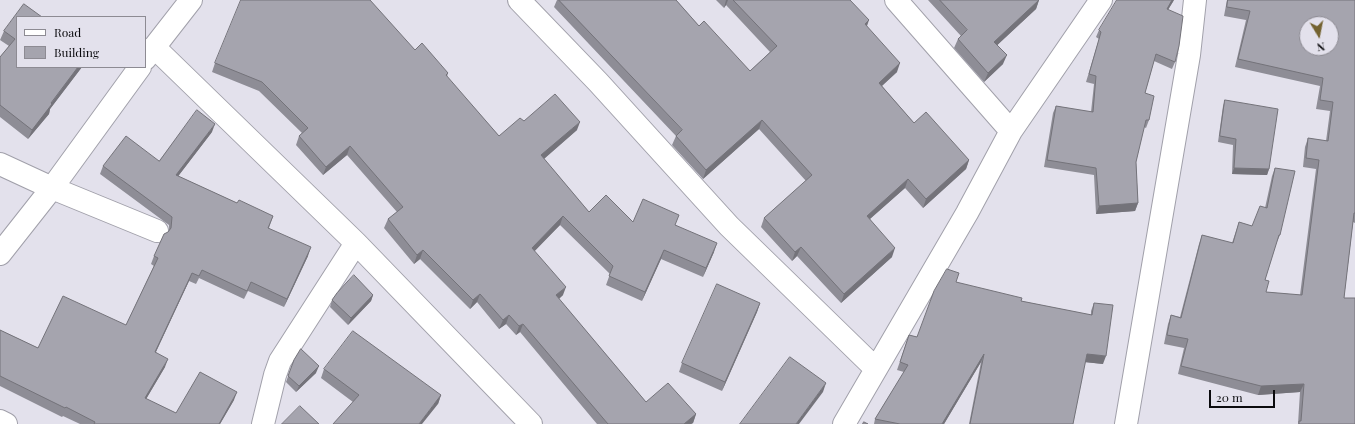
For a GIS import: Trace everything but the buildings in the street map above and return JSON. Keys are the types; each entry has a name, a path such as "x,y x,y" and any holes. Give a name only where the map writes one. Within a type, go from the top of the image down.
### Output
{"street":[{"path":"191,0 149,54 356,243 531,424"},
{"path":"520,0 598,82 729,226 876,369"},
{"path":"896,0 1011,131"},
{"path":"844,424 967,213 1011,131 1101,0"},
{"path":"1126,424 1189,55 1196,0"},
{"path":"0,254 52,188 139,68"},
{"path":"0,164 52,188 157,231"},
{"path":"263,424 280,361 356,243"},
{"path":"0,421 6,424"}]}
